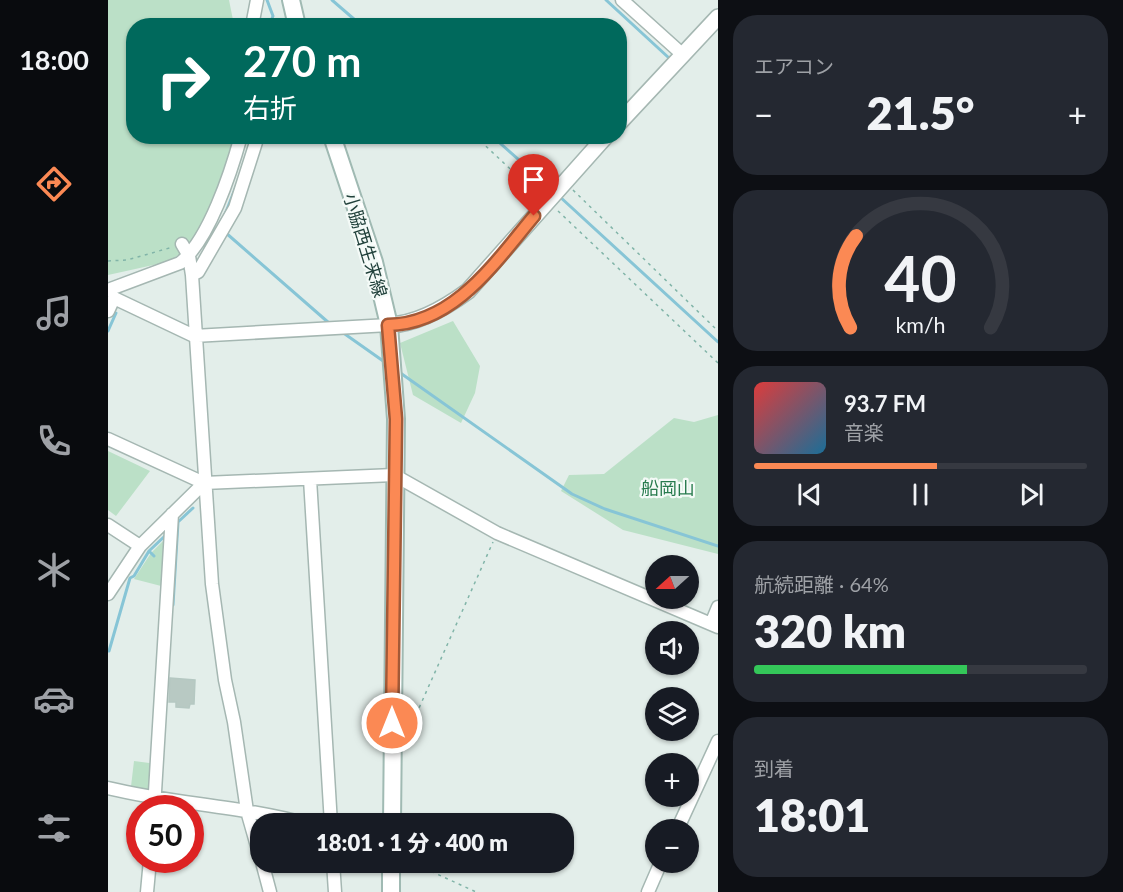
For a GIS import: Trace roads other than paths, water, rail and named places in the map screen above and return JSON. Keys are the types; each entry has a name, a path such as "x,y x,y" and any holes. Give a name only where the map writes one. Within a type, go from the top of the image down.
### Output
{"main road":[{"path":"291,0 295,18"},
{"name":"小脇西生来線","path":"335,144 374,262 388,325 396,419 392,813"},
{"path":"391,873 391,892"}],"street":[{"path":"253,18 256,0"},
{"path":"622,0 682,54"},
{"path":"627,114 718,17"},
{"path":"112,288 159,272 189,256 219,202 239,144"},
{"path":"192,275 198,272 235,208 255,144"},
{"path":"112,288 194,336 403,324 446,308 468,291 544,199 599,144"},
{"path":"182,244 189,256 192,275 204,483 222,659 250,822"},
{"path":"108,310 112,288"},
{"path":"108,439 204,483 394,475 497,533 715,626 718,607"},
{"path":"310,479 330,813"},
{"path":"108,594 140,546 204,483"},
{"path":"155,795 172,514"},
{"path":"108,525 140,546"},
{"path":"682,819 718,741"},
{"path":"108,788 128,795"},
{"path":"204,808 256,813"},
{"path":"147,892 149,873"},
{"path":"264,873 270,892"},
{"path":"334,873 335,892"},
{"path":"648,892 657,873"}],"waterway":[{"path":"267,0 272,18"},
{"path":"332,0 353,18"},
{"path":"606,0 626,18"},
{"path":"627,19 669,58"},
{"path":"501,144 552,189"},
{"path":"224,217 237,184"},
{"path":"559,196 718,342"},
{"path":"226,233 329,323"},
{"path":"108,331 116,313"},
{"path":"342,332 386,363"},
{"path":"399,372 572,494 605,509 718,546"},
{"path":"173,605 178,522 193,508"},
{"path":"109,651 130,578 134,576 149,551 167,534"},
{"path":"149,551 154,556"}],"park label":[{"name":"船岡山","path":"668,488"}]}
